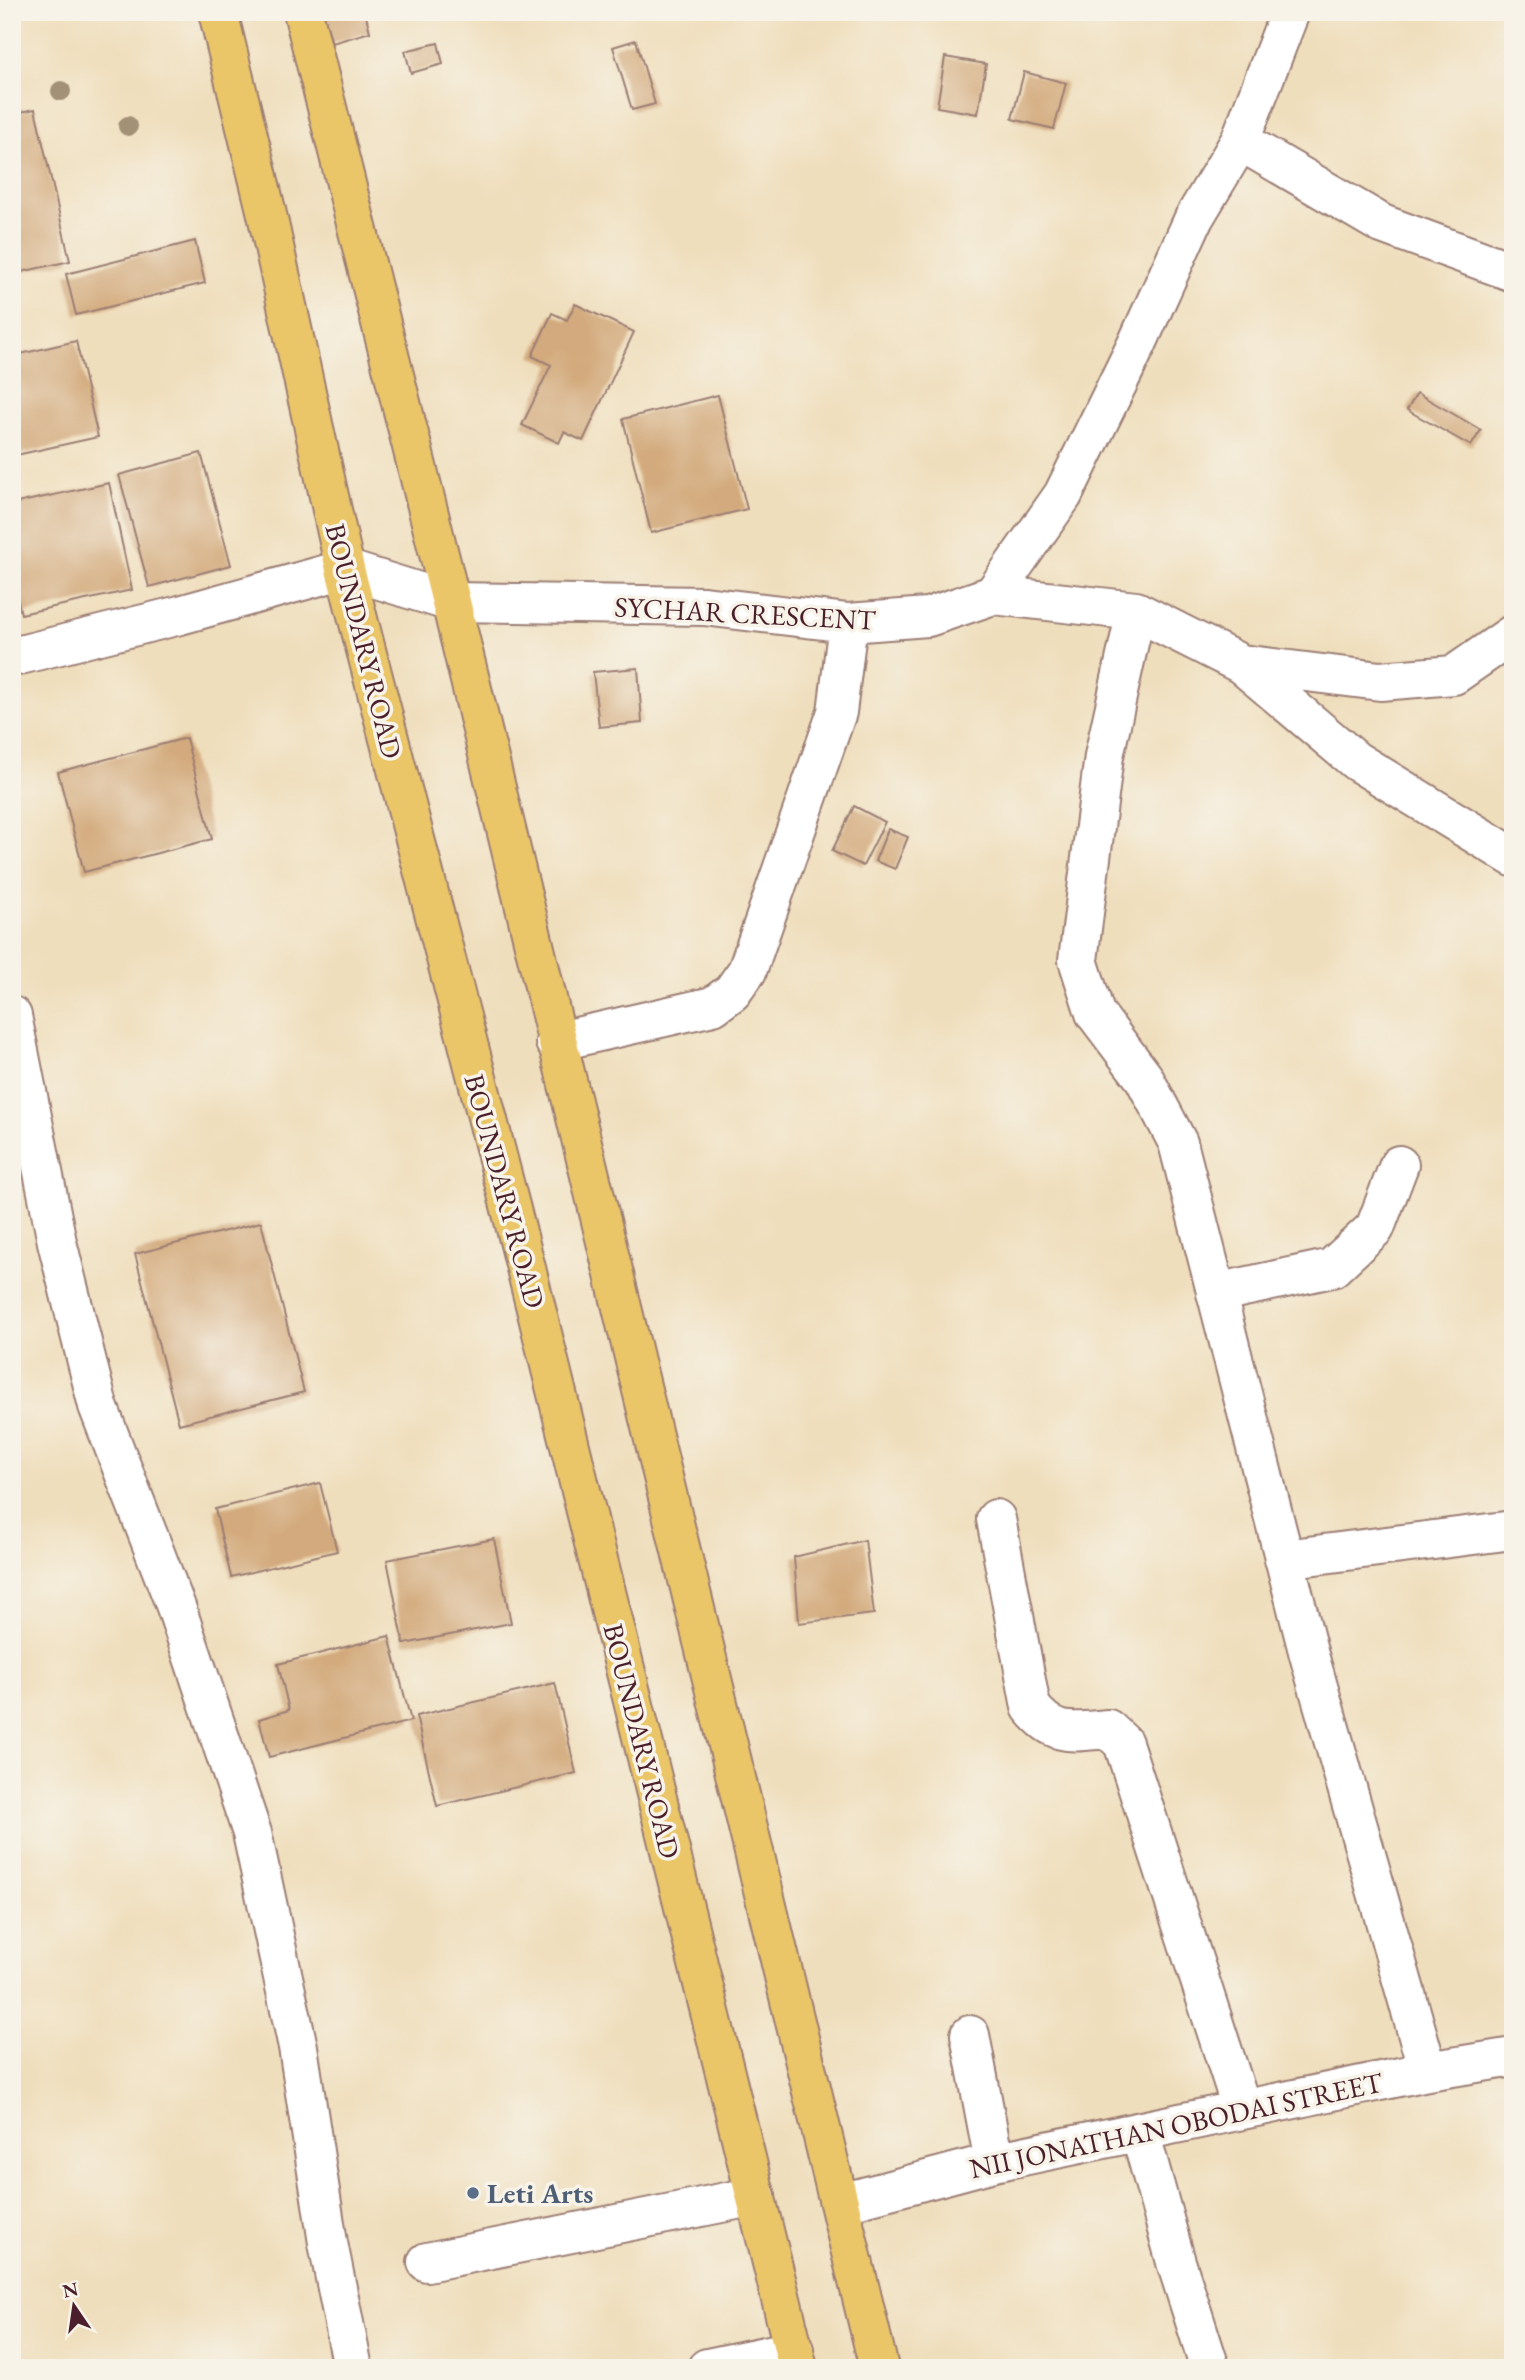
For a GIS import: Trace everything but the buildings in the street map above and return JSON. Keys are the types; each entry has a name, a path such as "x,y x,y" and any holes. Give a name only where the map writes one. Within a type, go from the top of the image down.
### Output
{"main road":[{"name":"BOUNDARY ROAD","path":"218,12 266,211 345,569 520,1244 796,2359"},
{"path":"303,12 451,602 555,1042 841,2203 879,2368"}],"street":[{"path":"1290,12 1240,141 1194,218 1132,355 1063,495 993,595 1136,611 1241,664 1356,761 1513,856"},
{"path":"1240,141 1382,224 1513,272"},
{"name":"SYCHAR CRESCENT","path":"345,569 451,602 704,606 848,623 928,617 993,595"},
{"path":"12,657 345,569"},
{"path":"1136,611 1104,756 1078,960 1095,1013 1144,1078 1178,1143 1284,1559 1428,2071"},
{"path":"555,1042 713,1006 732,992 747,971 837,712 848,623"},
{"path":"1241,664 1380,681 1454,675 1513,634"},
{"path":"12,1016 23,1123 57,1242 98,1406 176,1607 252,1833 298,2047 328,2243 353,2368"},
{"path":"1216,1293 1332,1268 1375,1228 1399,1165"},
{"path":"996,1519 1031,1707 1052,1729 1070,1732 1108,1729 1123,1743 1242,2110"},
{"path":"1284,1559 1513,1530"},
{"path":"970,2035 995,2162"},
{"name":"NII JONATHAN OBODAI STREET","path":"841,2203 995,2162 1428,2071 1513,2057"},
{"path":"1140,2132 1176,2262 1210,2368"},
{"path":"427,2262 756,2196"},
{"path":"707,2368 796,2359"}],"place":[{"name":"Leti Arts","path":"473,2193"}]}
